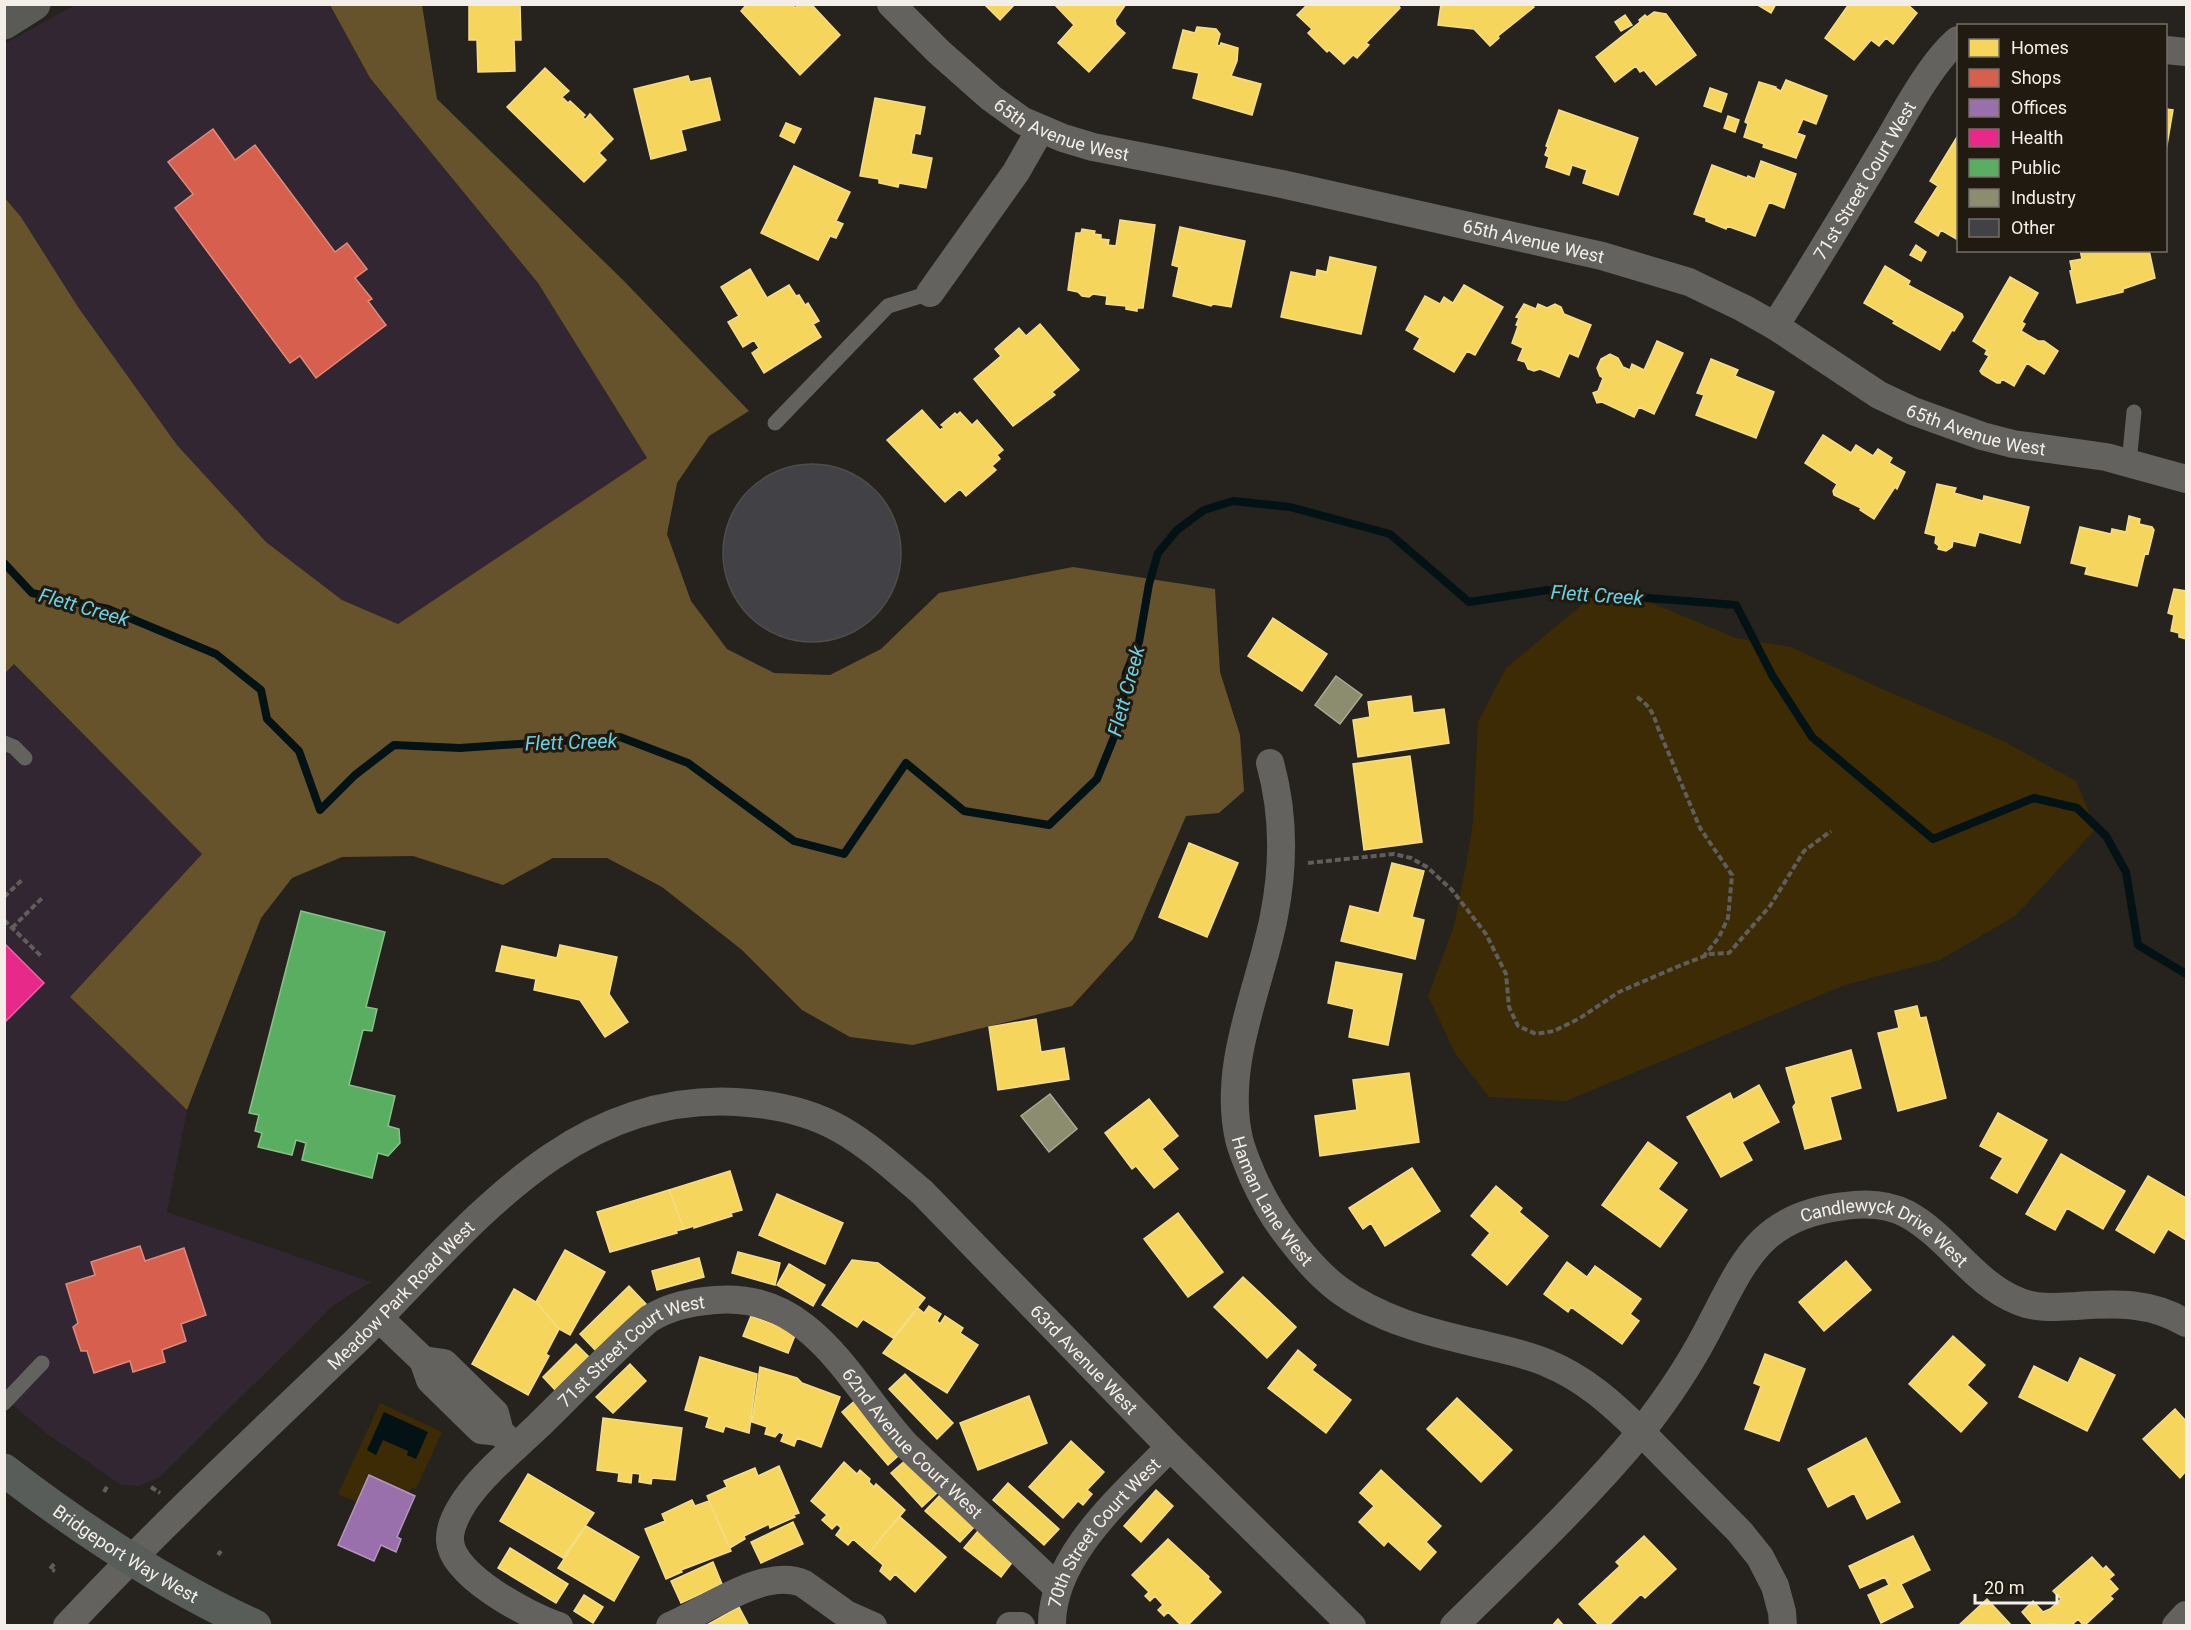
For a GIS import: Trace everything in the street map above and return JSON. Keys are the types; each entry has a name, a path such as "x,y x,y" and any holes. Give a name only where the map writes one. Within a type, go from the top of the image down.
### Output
{"main road":[{"name":"Bridgeport Way West","path":"4,1470 45,1501 179,1588 255,1626"}],"street":[{"path":"4,23 34,4"},
{"name":"65th Avenue West","path":"891,4 974,84 1009,112 1040,130 1093,147 1282,184 1602,256 1689,282 1775,326 1879,395 1913,411 1982,436 2013,444 2106,457 2187,479"},
{"name":"71st Street Court West","path":"1775,326 1918,92 1944,54 1957,42"},
{"path":"2167,50 2187,52"},
{"path":"930,293 1017,172 1040,130"},
{"name":"Haman Lane West","path":"1270,763 1278,789 1281,818 1280,866 1274,915 1241,1050 1235,1109 1244,1156 1271,1213 1318,1272 1357,1302 1404,1324 1428,1332 1546,1362 1568,1373 1603,1396 1641,1432"},
{"name":"Meadow Park Road West","path":"68,1626 131,1558 379,1318 461,1235 513,1186 549,1157 601,1128 659,1109 710,1101 757,1104 803,1113"},
{"name":"63rd Avenue West","path":"803,1113 840,1129 880,1156 922,1192 1170,1447 1352,1626"},
{"name":"Candlewyck Drive West","path":"1454,1626 1581,1499 1641,1432 1686,1370 1733,1280 1756,1246 1783,1223 1815,1210 1871,1204 1905,1214 1930,1230 1995,1288 2025,1303 2046,1307 2138,1304 2159,1310 2187,1323"},
{"name":"71st Street Court West","path":"559,1626 515,1605 481,1583 460,1563 451,1547 451,1529 467,1498 508,1440 656,1315 673,1307 721,1299 766,1305"},
{"name":"62nd Avenue Court West","path":"766,1305 794,1320 827,1345 887,1425 1057,1587"},
{"path":"379,1318 423,1360 430,1380 481,1430 508,1440"},
{"path":"1641,1432 1740,1532 1760,1557 1775,1586 1783,1626"},
{"name":"70th Street Court West","path":"1052,1626 1057,1587 1067,1567 1088,1536 1170,1447"},
{"path":"672,1625 746,1588 782,1579 804,1584 846,1614 873,1626"},
{"path":"2176,1626 2187,1615"},
{"path":"1010,1626 1021,1626"}],"lane":[{"path":"774,423 888,306 930,293"},
{"path":"2130,463 2134,412"},
{"path":"4,743 14,747 25,758"},
{"path":"4,1403 42,1363"}],"path":[{"path":"1637,697 1649,705 1700,828 1732,875 1728,918 1719,937 1702,957"},
{"path":"1280,866 1394,854 1411,858 1427,867 1452,890 1486,934 1506,974 1509,1007 1518,1026 1536,1034 1554,1031 1580,1018 1619,992 1702,957 1729,953 1770,906 1804,851 1831,831"},
{"path":"4,897 23,879"},
{"path":"12,928 42,898"},
{"path":"4,920 41,957"},
{"path":"104,1492 108,1485"},
{"path":"54,1564 50,1569 55,1572"}],"shaded area":[{"path":"75,5 330,5 370,78 538,283 647,458 398,624 342,600 266,542 177,445 78,307 21,217 5,198 4,44"},
{"path":"330,5 422,5 437,99 624,281 749,411 709,436 677,483 667,534 691,601 727,649 774,673 830,675 881,649 939,593 1073,567 1215,589 1220,672 1240,735 1244,791 1219,813 1186,816 1133,939 1072,1006 913,1045 850,1037 802,1010 742,950 662,887 607,858 553,858 503,885 413,856 342,857 292,878 261,918 187,1110 70,997 202,854 14,664 5,673 5,198 21,217 78,307 177,445 266,542 342,600 398,624 647,458 538,283 370,78"},
{"path":"1596,593 1654,604 1736,638 1791,647 2003,741 2076,781 2096,829 2015,916 1940,960 1845,985 1566,1101 1489,1097 1455,1053 1428,996 1454,926 1466,865 1473,822 1478,722 1506,668"},
{"path":"14,664 202,854 70,997 187,1110 167,1212 371,1282 332,1306 160,1477 139,1486 121,1485 49,1435 5,1399 4,673"},
{"path":"380,1403 442,1432 416,1489 412,1487 409,1493 370,1475 357,1502 338,1494"},
{"path":"384,1412 428,1432 416,1459 407,1455 408,1451 383,1440 376,1455 367,1450"}],"building: Homes":[{"path":"469,4 520,4 521,40 514,40 515,71 478,72 477,40 469,40"},
{"path":"747,4 792,4 795,8 799,4 811,4 840,35 800,75 741,11"},
{"path":"984,4 1015,4 1000,20"},
{"path":"1054,4 1126,4 1115,20 1116,25 1125,33 1089,72 1058,43 1074,25"},
{"path":"1308,4 1397,4 1400,8 1366,43 1369,45 1357,58 1353,55 1344,64 1329,50 1327,52 1308,33 1312,29 1297,15"},
{"path":"1441,4 1532,4 1534,7 1498,36 1499,38 1490,46 1474,29 1438,25"},
{"path":"1756,4 1776,4 1771,13"},
{"path":"1849,4 1907,4 1917,13 1893,44 1886,38 1879,46 1871,40 1854,60 1825,38"},
{"path":"1654,12 1666,14 1696,55 1656,85 1644,70 1640,72 1636,66 1615,82 1596,57 1640,22 1639,20 1645,15 1647,17"},
{"path":"1625,15 1632,25 1621,31 1615,22"},
{"path":"1197,27 1216,29 1220,34 1217,45 1220,46 1221,43 1238,48 1237,61 1231,76 1261,84 1252,115 1193,98 1199,73 1173,68 1183,30 1195,33"},
{"path":"545,68 569,91 562,97 585,115 583,117 585,120 590,114 613,139 599,153 606,160 584,182 507,107"},
{"path":"688,76 690,82 710,78 720,120 681,130 686,150 651,159 634,89"},
{"path":"1786,80 1827,96 1816,124 1803,119 1797,133 1805,136 1796,158 1763,147 1764,144 1744,137 1748,124 1745,122 1759,82 1776,87 1781,91"},
{"path":"1710,88 1727,94 1721,112 1704,106"},
{"path":"875,98 925,107 920,134 915,133 911,154 932,158 926,188 899,183 898,187 879,183 879,179 860,176"},
{"path":"2167,109 2173,110 2167,145"},
{"path":"1559,110 1638,138 1618,195 1583,183 1587,170 1572,165 1569,175 1546,167 1549,157 1545,155 1548,147 1546,146"},
{"path":"1728,116 1739,120 1735,132 1724,128"},
{"path":"786,123 801,129 794,143 780,136"},
{"path":"1957,137 1957,239 1941,230 1938,236 1915,222 1938,186 1930,181"},
{"path":"1761,161 1796,174 1784,208 1769,202 1755,236 1727,226 1726,229 1694,214 1712,165 1755,179"},
{"path":"794,166 850,192 836,221 843,224 836,238 830,236 818,260 761,233"},
{"path":"1120,220 1155,225 1143,308 1137,308 1137,311 1126,309 1126,306 1106,304 1107,296 1093,294 1089,297 1082,296 1078,292 1068,290 1076,233 1081,233 1082,229 1095,231 1094,234 1101,235 1101,239 1109,240 1108,245 1116,246"},
{"path":"1180,227 1245,241 1231,307 1213,304 1211,306 1173,296 1179,267 1172,265"},
{"path":"1916,245 1926,252 1921,261 1910,255"},
{"path":"2080,252 2149,252 2155,278 2123,289 2123,292 2077,303 2070,261 2082,259"},
{"path":"1330,257 1376,267 1361,334 1281,317 1291,272 1316,277 1317,270 1327,272"},
{"path":"1885,266 1910,281 1908,285 1962,314 1963,317 1940,350 1864,303"},
{"path":"750,269 767,298 789,285 805,305 808,303 819,321 813,324 821,337 764,373 752,353 759,348 754,340 743,347 728,322 739,316 721,287"},
{"path":"2010,277 2038,293 2022,322 2025,324 2021,331 2038,341 2044,341 2058,351 2044,374 2027,363 2014,386 2002,379 2000,383 1997,383 1982,374 1980,371 1989,356 1985,354 1987,350 1973,341"},
{"path":"1464,285 1503,307 1475,355 1467,351 1454,372 1414,349 1420,338 1406,330 1425,296 1440,304 1444,297 1453,303"},
{"path":"1524,304 1536,309 1538,304 1547,308 1555,304 1561,307 1564,314 1591,325 1578,357 1569,353 1559,377 1540,369 1534,371 1528,369 1525,362 1518,360 1523,348 1512,343 1518,326 1516,325 1519,318 1516,317"},
{"path":"1040,324 1079,370 1052,392 1055,395 1013,426 974,379 1001,356 995,349 1019,328 1026,336"},
{"path":"1657,341 1683,353 1654,414 1639,407 1634,417 1602,402 1597,403 1593,393 1598,391 1603,378 1597,368 1601,359 1610,354 1618,358 1623,367 1630,370 1632,364 1644,370"},
{"path":"1711,359 1738,370 1735,376 1774,392 1756,438 1696,415 1704,395 1697,393"},
{"path":"922,410 940,430 944,427 941,425 955,413 957,415 960,412 972,425 977,420 1003,450 997,455 1000,459 992,466 996,470 966,496 960,489 945,502 887,440"},
{"path":"1823,435 1851,453 1856,445 1873,456 1878,449 1892,458 1889,463 1905,472 1897,489 1895,487 1874,519 1860,510 1861,508 1834,495 1833,491 1837,484 1805,463"},
{"path":"1937,484 1956,488 1954,493 1983,501 1984,496 2029,507 2020,543 1979,532 1975,546 1953,541 1952,547 1946,551 1938,549 1939,546 1935,543 1936,536 1925,533"},
{"path":"2129,516 2140,519 2139,524 2152,527 2154,530 2148,554 2145,553 2137,586 2085,574 2087,567 2071,563 2080,527 2111,534 2112,529 2126,532"},
{"path":"2174,589 2186,591 2186,639 2179,637 2179,633 2171,631 2174,615 2168,613"},
{"path":"1273,618 1327,654 1302,691 1248,656"},
{"path":"1411,696 1413,713 1444,709 1449,743 1358,757 1353,720 1370,717 1368,702"},
{"path":"1410,756 1422,842 1364,850 1353,764"},
{"path":"1189,843 1238,863 1207,937 1159,917"},
{"path":"1392,863 1424,871 1412,917 1424,920 1415,959 1341,941 1350,906 1379,913"},
{"path":"560,945 617,957 609,994 628,1022 605,1037 580,1000 534,990 536,979 496,971 502,946 557,958"},
{"path":"1336,962 1402,974 1388,1045 1349,1037 1354,1009 1328,1003"},
{"path":"1917,1006 1920,1018 1926,1017 1946,1098 1898,1111 1878,1033 1899,1028 1895,1011"},
{"path":"1036,1019 1041,1052 1064,1048 1069,1079 998,1090 989,1027"},
{"path":"1851,1050 1861,1088 1830,1097 1841,1139 1805,1149 1793,1107 1796,1103 1786,1068"},
{"path":"1409,1073 1419,1142 1320,1156 1315,1116 1357,1110 1353,1080"},
{"path":"1759,1085 1779,1122 1742,1142 1752,1160 1721,1177 1687,1117 1730,1093 1733,1100"},
{"path":"1149,1099 1178,1136 1162,1149 1178,1169 1154,1188 1136,1166 1132,1169 1105,1133"},
{"path":"1998,1113 2047,1140 2017,1193 1991,1178 2003,1158 1980,1146"},
{"path":"1648,1142 1677,1163 1658,1189 1687,1210 1660,1247 1602,1205"},
{"path":"2061,1154 2125,1191 2103,1229 2067,1208 2055,1230 2026,1214"},
{"path":"1412,1168 1440,1211 1385,1246 1371,1223 1363,1229 1349,1208"},
{"path":"730,1171 742,1210 731,1213 732,1216 684,1229 669,1190"},
{"path":"2148,1176 2186,1198 2186,1240 2168,1229 2154,1253 2116,1230"},
{"path":"1496,1186 1522,1208 1519,1212 1548,1236 1507,1285 1472,1255 1490,1233 1471,1216"},
{"path":"669,1190 684,1229 610,1252 597,1212"},
{"path":"777,1194 843,1223 825,1264 759,1235"},
{"path":"1178,1213 1223,1272 1188,1297 1144,1239"},
{"path":"565,1250 605,1272 570,1335 559,1329 536,1302"},
{"path":"738,1252 780,1263 775,1285 732,1273"},
{"path":"699,1258 704,1277 657,1290 652,1271"},
{"path":"852,1260 878,1263 925,1298 893,1338 863,1319 857,1327 822,1305"},
{"path":"1846,1261 1871,1290 1824,1331 1799,1302"},
{"path":"1567,1262 1587,1277 1595,1266 1641,1299 1630,1314 1639,1321 1622,1344 1571,1307 1568,1312 1544,1294"},
{"path":"789,1264 825,1285 813,1306 777,1285"},
{"path":"1243,1277 1296,1327 1267,1358 1214,1307"},
{"path":"629,1286 646,1304 597,1352 580,1334"},
{"path":"514,1289 536,1302 559,1329 546,1354 549,1356 528,1395 472,1364"},
{"path":"929,1306 941,1314 937,1321 940,1324 945,1316 963,1328 960,1333 978,1345 947,1393 883,1353 918,1308 924,1313"},
{"path":"751,1316 796,1333 788,1353 743,1336"},
{"path":"1953,1336 1985,1365 1967,1385 1987,1403 1961,1432 1909,1384"},
{"path":"576,1344 591,1359 557,1392 543,1377"},
{"path":"1298,1350 1316,1365 1312,1370 1351,1400 1326,1433 1268,1388"},
{"path":"1765,1354 1805,1369 1779,1441 1745,1429 1761,1386 1754,1383"},
{"path":"700,1357 757,1374 749,1433 725,1426 723,1432 706,1427 709,1417 685,1410"},
{"path":"2080,1358 2115,1375 2087,1431 2019,1397 2034,1366 2068,1383"},
{"path":"630,1364 646,1381 613,1413 596,1397"},
{"path":"760,1367 797,1378 802,1383 840,1397 821,1447 797,1438 794,1446 781,1441 784,1434 779,1432 775,1437 765,1434 767,1427 752,1422"},
{"path":"905,1374 953,1423 937,1439 889,1389"},
{"path":"1029,1396 1047,1443 978,1470 960,1423"},
{"path":"859,1397 905,1450 888,1465 842,1412"},
{"path":"1457,1398 1512,1450 1481,1482 1427,1429"},
{"path":"2175,1409 2186,1421 2186,1471 2180,1478 2143,1439"},
{"path":"603,1418 682,1428 675,1480 652,1478 651,1484 639,1482 640,1474 632,1473 631,1483 618,1481 619,1473 597,1470"},
{"path":"1866,1438 1900,1502 1867,1519 1854,1493 1828,1507 1808,1469"},
{"path":"1071,1441 1104,1472 1087,1490 1092,1494 1083,1505 1078,1501 1063,1518 1029,1487"},
{"path":"908,1458 939,1491 922,1507 891,1473"},
{"path":"844,1462 857,1474 860,1470 870,1479 869,1482 874,1487 876,1484 905,1510 869,1553 853,1539 848,1545 836,1535 841,1528 837,1524 832,1529 822,1520 827,1515 811,1501"},
{"path":"779,1466 799,1513 770,1528 769,1524 744,1536 745,1539 730,1548 707,1496 727,1487 724,1481 755,1468 758,1476"},
{"path":"1381,1470 1441,1526 1426,1542 1436,1552 1420,1570 1388,1541 1384,1546 1359,1522 1374,1506 1360,1493"},
{"path":"528,1474 594,1513 563,1558 500,1521"},
{"path":"1008,1483 1059,1529 1044,1545 993,1500"},
{"path":"1156,1490 1173,1506 1141,1542 1124,1526"},
{"path":"941,1494 976,1525 960,1542 925,1511"},
{"path":"692,1500 695,1506 709,1501 731,1551 681,1570 682,1572 666,1579 645,1529 665,1521 662,1514"},
{"path":"899,1516 946,1557 915,1592 895,1574 890,1580 880,1571 883,1565 869,1553"},
{"path":"793,1522 803,1544 761,1563 751,1542"},
{"path":"586,1526 639,1557 614,1601 558,1568"},
{"path":"978,1531 1014,1560 1001,1577 964,1548"},
{"path":"1644,1536 1676,1569 1645,1598 1641,1594 1608,1626 1600,1626 1579,1604 1620,1566 1616,1562"},
{"path":"1913,1536 1930,1570 1901,1584 1913,1607 1881,1623 1868,1595 1889,1585 1885,1577 1860,1588 1849,1566"},
{"path":"1168,1539 1209,1577 1208,1579 1221,1592 1187,1626 1182,1626 1168,1612 1164,1616 1158,1610 1163,1605 1155,1596 1150,1601 1145,1596 1149,1592 1132,1575"},
{"path":"510,1548 568,1584 556,1603 498,1568"},
{"path":"2092,1557 2103,1569 2106,1566 2114,1575 2109,1579 2118,1589 2110,1596 2113,1599 2084,1626 2078,1619 2071,1626 2050,1624 2034,1626 2022,1612 2033,1601 2043,1612 2050,1609 2061,1599 2053,1591"},
{"path":"713,1562 722,1584 681,1603 671,1581"},
{"path":"584,1595 603,1607 593,1623 574,1611"},
{"path":"1987,1599 2012,1626 1958,1626"},
{"path":"739,1607 749,1626 705,1626"},
{"path":"1558,1619 1564,1626 1552,1626"}],"building: Shops":[{"path":"213,129 235,160 255,145 335,252 347,243 367,269 355,278 372,299 368,301 386,325 316,378 300,356 290,363 175,208 193,194 168,162"},
{"path":"140,1246 145,1261 184,1248 206,1315 181,1324 186,1341 162,1350 165,1362 133,1372 130,1361 94,1373 87,1351 81,1351 73,1327 78,1323 66,1284 95,1275 91,1262"}],"building: Offices":[{"path":"369,1475 415,1496 397,1537 401,1539 396,1552 381,1545 374,1561 338,1545"}],"building: Health":[{"path":"4,943 44,983 4,1023"}],"building: Public":[{"path":"301,911 385,932 366,1007 377,1009 372,1031 363,1030 349,1085 395,1096 388,1126 399,1129 400,1143 388,1156 378,1153 372,1178 302,1160 306,1143 296,1140 292,1155 258,1147 262,1133 255,1131 259,1115 249,1113"}],"building: Industry":[{"path":"1336,676 1362,695 1340,724 1315,705"},
{"path":"1050,1094 1077,1129 1049,1152 1021,1116"}],"building: Other":[{"path":"812,464 846,471 875,490 894,519 901,553 894,587 875,616 846,635 812,642 778,635 749,616 730,587 723,553 730,519 749,490 778,471"}],"waterway":[{"name":"Flett Creek","path":"4,563 32,593 108,609 216,654 261,690 267,719 299,751 320,810 355,775 394,745 460,748 620,737 688,763 794,841 844,854 906,763 964,811 1049,825 1097,779 1121,720 1126,673 1139,642 1149,584 1158,553 1177,530 1204,510 1233,501 1290,507 1390,534 1469,602 1548,590 1736,605 1772,675 1812,737 1933,839 2034,798 2077,808 2106,836 2126,872 2138,945 2186,974"}]}
